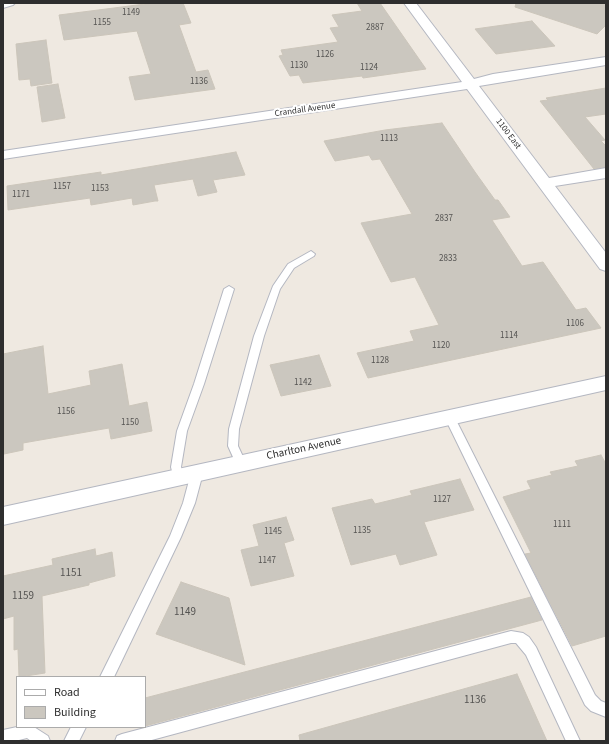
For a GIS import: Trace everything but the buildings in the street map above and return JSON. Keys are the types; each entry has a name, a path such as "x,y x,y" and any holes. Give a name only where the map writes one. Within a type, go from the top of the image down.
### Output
{"street":[{"path":"3,4 9,3"},
{"name":"1100 East","path":"410,3 606,265"},
{"name":"Crandall Avenue","path":"3,155 452,88 493,78 606,61"},
{"path":"545,183 606,173"},
{"name":"Charlton Avenue","path":"3,516 606,383"}],"lane":[{"path":"241,463 233,446 234,429 262,329 276,288 292,266 311,254"},
{"path":"178,477 176,467 182,431 200,384 229,289"},
{"path":"450,418 590,700 596,706 606,710"},
{"path":"107,676 175,537 189,503 198,473"},
{"path":"122,741 503,639 518,637 524,641 531,651 573,741"},
{"path":"71,741 78,728"},
{"path":"3,737 28,731 43,741"}]}
